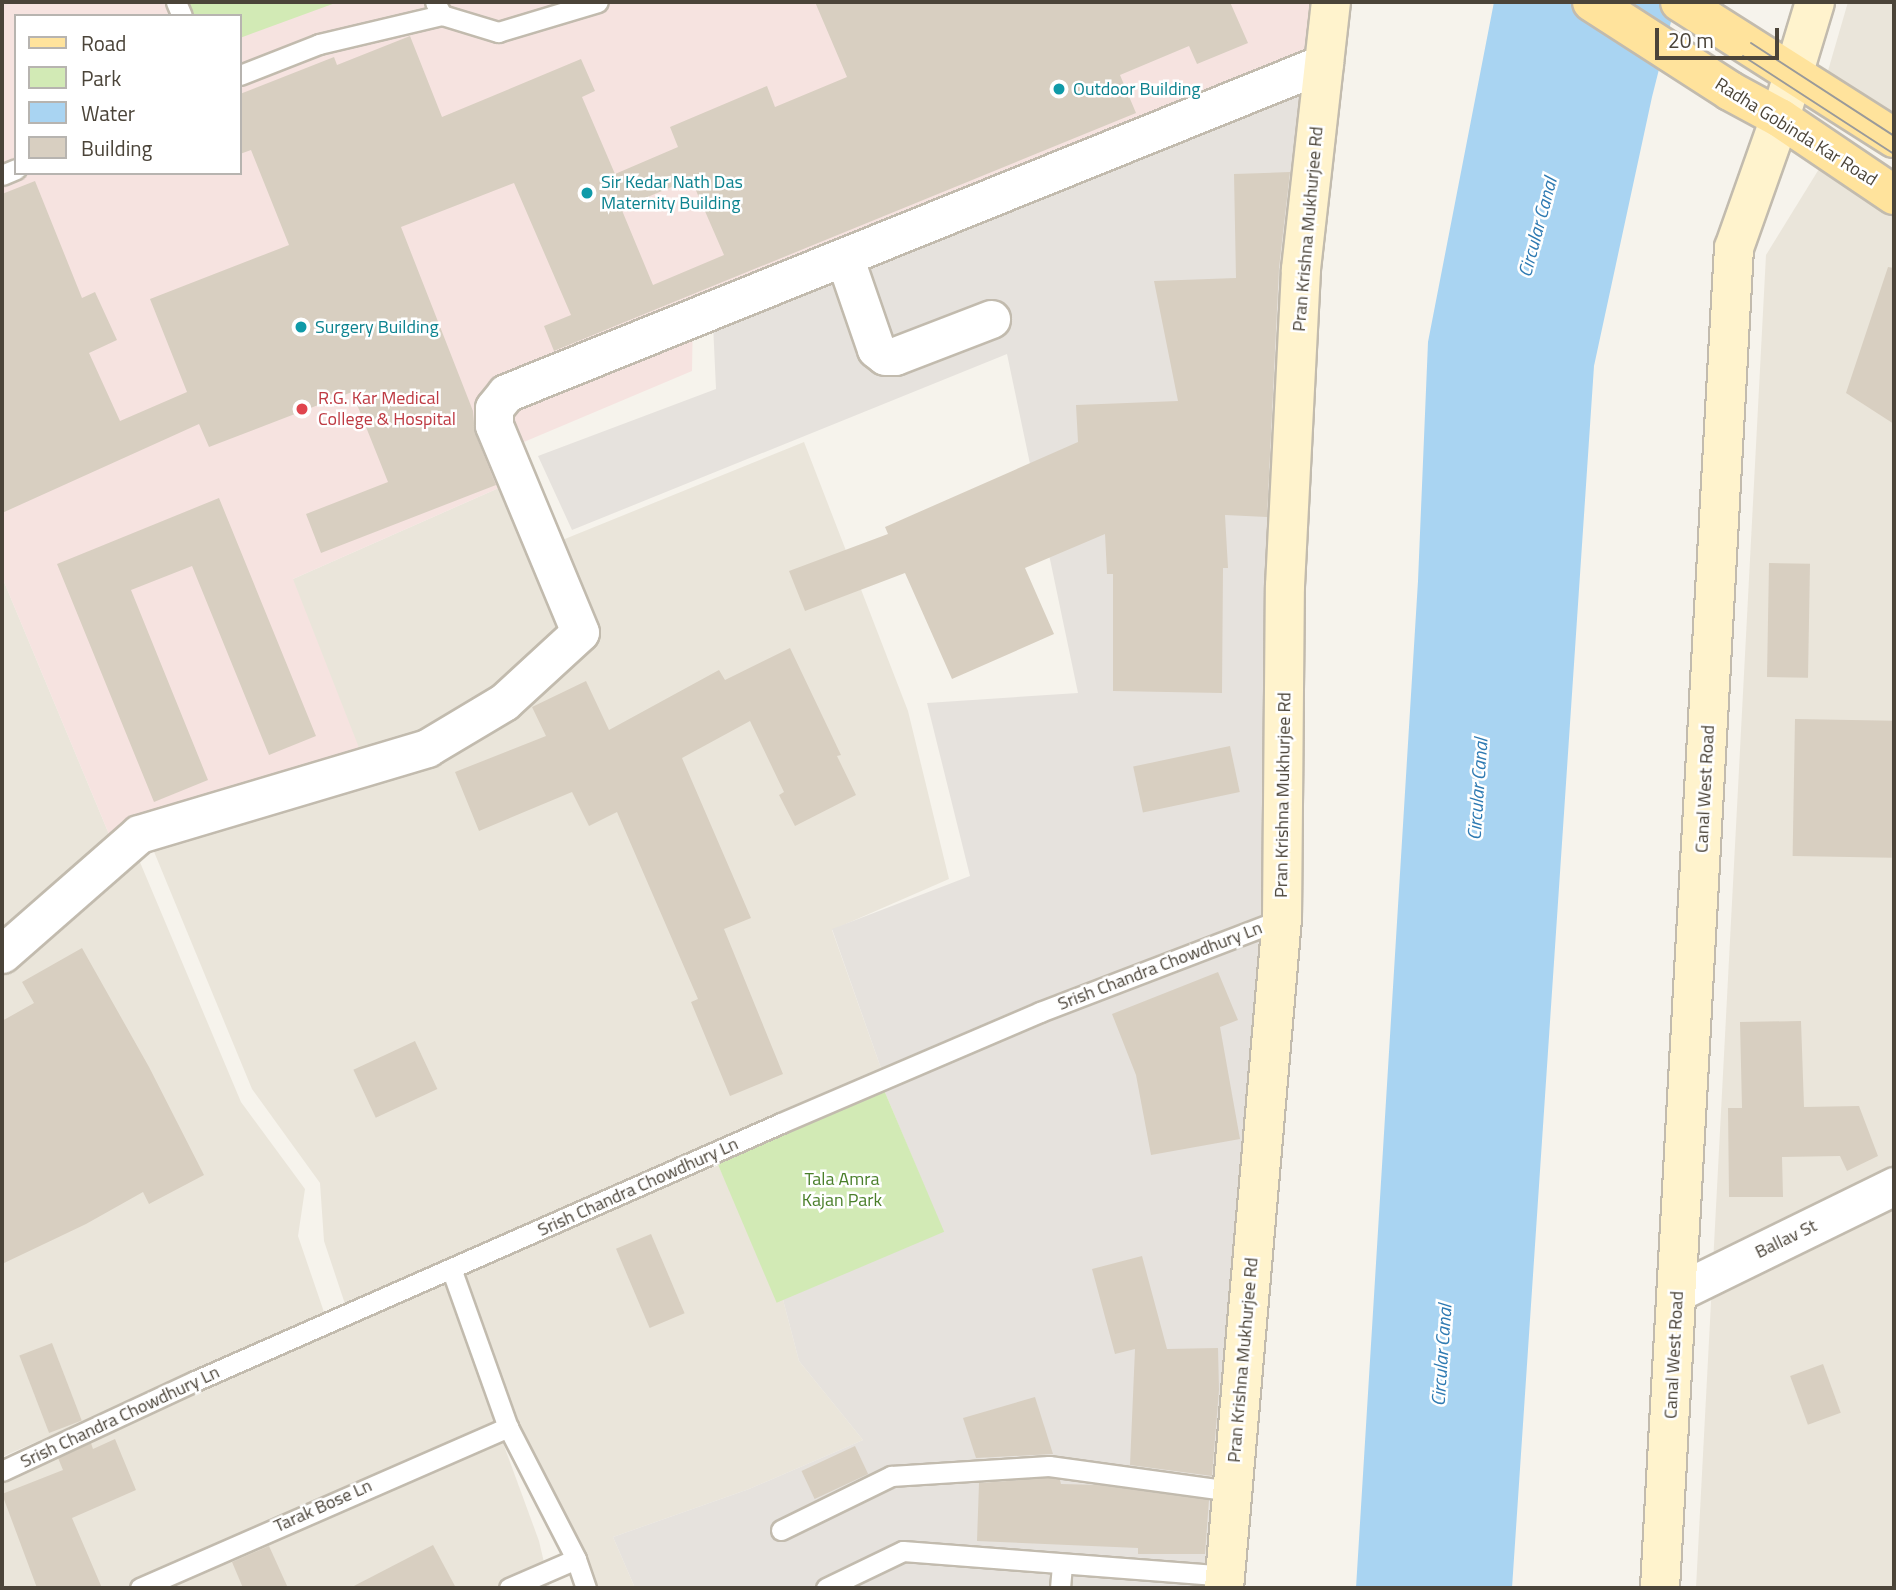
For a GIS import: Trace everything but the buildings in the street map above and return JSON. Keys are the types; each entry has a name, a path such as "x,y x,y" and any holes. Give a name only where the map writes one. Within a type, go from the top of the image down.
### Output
{"main road":[{"name":"Pran Krishna Mukhurjee Rd","path":"1224,1582 1282,919 1285,586 1301,269 1331,2"},
{"name":"Radha Gobinda Kar Road","path":"1592,2 1730,91 1780,118 1894,195"},
{"path":"1680,2 1894,138"},
{"name":"Canal West Road","path":"1660,1588 1734,248 1780,118 1815,2"}],"street":[{"path":"2,954 139,834 427,748 504,702 580,632 494,425 495,408 506,393 1324,63"},
{"path":"845,258 876,348 885,356 895,356 991,319"},
{"name":"Ballav St","path":"1678,1292 1894,1185"}],"lane":[{"path":"242,74 319,44 438,8 498,32 598,2"},
{"name":"Srish Chandra Chowdhury Ln","path":"2,1471 195,1381 452,1271 781,1123 1027,1018 1282,919"},
{"path":"452,1271 508,1427 576,1559 586,1588"},
{"name":"Tarak Bose Ln","path":"140,1588 508,1427"},
{"path":"781,1530 891,1476 1049,1466 1232,1490"},
{"path":"826,1588 902,1551 1224,1582"},
{"path":"509,1588 576,1559"},
{"path":"1060,1588 1062,1565"}],"shaded area":[{"name":"R.G. Kar Medical College & Hospital","path":"2,2 1315,2 1309,60 693,314 692,371 512,447 519,479 293,579 363,758 111,839 2,577"},
{"path":"1848,2 1894,2 1894,131 1823,88"},
{"path":"1316,74 1265,919 882,1071 832,929 970,876 927,703 1078,693 1007,354 572,530 538,456 716,389 713,324"},
{"path":"1827,156 1894,198 1894,1588 1696,1588 1766,255"},
{"path":"804,442 908,711 949,879 832,930 882,1071 808,1100 347,1310 324,1241 320,1183 252,1089 150,842 293,579 519,479 550,545"},
{"path":"2,577 111,839 2,933"},
{"path":"134,848 241,1102 305,1189 298,1236 325,1315 2,1457 2,968"},
{"path":"1268,937 1212,1588 635,1588 613,1537 749,1489 863,1440 799,1361 781,1292 943,1231 884,1090 1066,1011"},
{"path":"718,1165 781,1292 799,1361 863,1440 749,1489 613,1537 635,1588 575,1588 562,1540 459,1275"},
{"path":"444,1282 539,1541 550,1588 2,1588 2,1481"}],"green space":[{"path":"185,2 338,2 242,37 242,14 190,14"},
{"name":"Tala Amra Kajan Park","path":"884,1090 944,1232 777,1303 716,1161"}],"water":[{"name":"Circular Canal","path":"1494,2 1676,2 1652,97 1594,366 1512,1588 1356,1588 1418,581 1428,342"}],"tram line":[{"path":"1751,43 1894,136"},
{"path":"1743,56 1894,154"}],"place":[{"name":"Outdoor Building","path":"1059,89"},
{"name":"Sir Kedar Nath Das Maternity Building","path":"587,193"},
{"name":"Surgery Building","path":"301,327"},
{"name":"R.G. Kar Medical College & Hospital","path":"302,409"}]}
